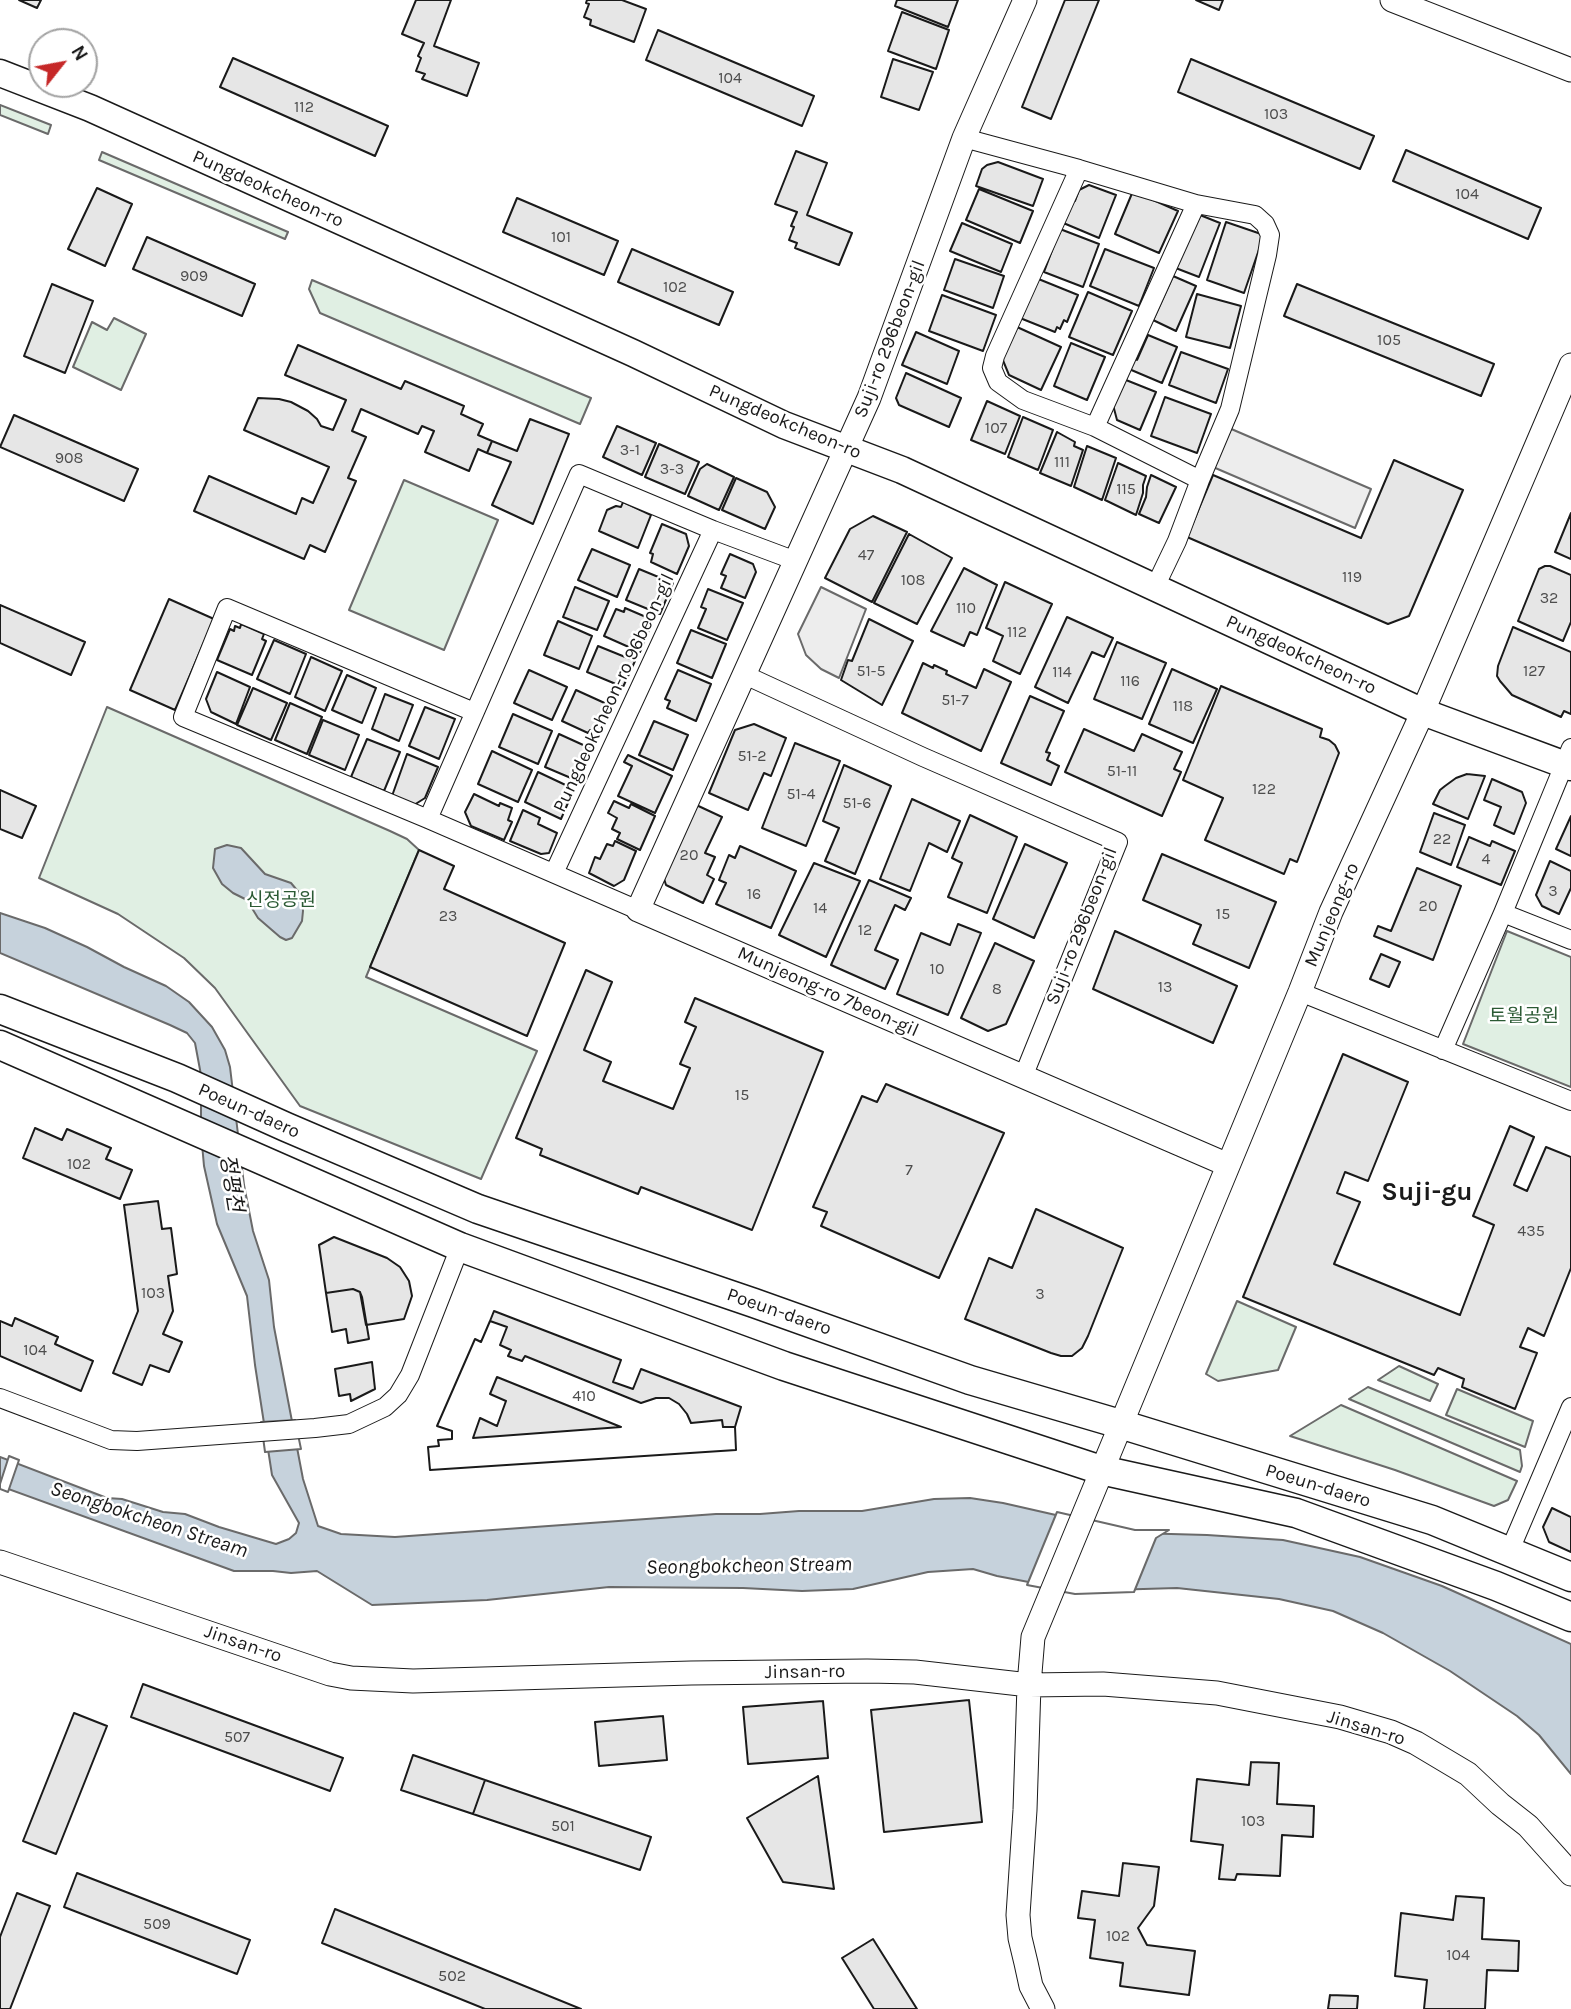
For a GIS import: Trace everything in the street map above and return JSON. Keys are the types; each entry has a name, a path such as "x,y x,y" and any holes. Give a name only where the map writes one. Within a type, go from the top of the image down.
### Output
{"main road":[{"name":"Pungdeokcheon-ro","path":"0,73 90,108 633,353 784,425 902,470 1423,712 1569,760"},
{"name":"Poeun-daero","path":"0,1009 177,1079 478,1209 970,1380 1432,1520 1571,1577"},
{"name":"Poeun-daero","path":"0,1045 460,1247 785,1366 1101,1470 1296,1513 1496,1586 1571,1617"}],"street":[{"name":"Suji-ro 296beon-gil","path":"638,910 847,450 964,138 1025,0"},
{"path":"1392,0 1571,70"},
{"path":"964,138 1196,204 1255,215 1265,223 1270,235 1267,255 1230,409 1177,541 1155,587"},
{"path":"1079,169 992,368 998,382 1023,400 1095,427 1200,480"},
{"path":"1095,427 1196,204"},
{"name":"Munjeong-ro","path":"1043,2009 1031,1986 1020,1938 1018,1915 1026,1810 1033,1637 1331,912 1423,712 1571,365"},
{"path":"474,712 228,608 183,717 428,819 579,474 713,530 796,561"},
{"name":"Pungdeokcheon-ro 96beon-gil","path":"554,873 713,530"},
{"name":"Suji-ro 296beon-gil","path":"745,675 923,757 1118,842 1023,1077"},
{"path":"1443,1050 1569,760"},
{"name":"Munjeong-ro 7beon-gil","path":"428,819 1228,1164"},
{"path":"1503,914 1571,940"},
{"path":"1300,992 1571,1101"},
{"path":"0,1398 111,1440 137,1441 349,1424 385,1407 398,1395 410,1375 460,1247"},
{"path":"1510,1550 1571,1407"},
{"name":"Jinsan-ro","path":"0,1562 330,1674 351,1678 413,1681 915,1672 1029,1685 1103,1684 1217,1693 1339,1717 1391,1732 1416,1743 1468,1774 1528,1826 1571,1874"}],"green space":[{"path":"0,105 51,125 48,134 0,115"},
{"path":"102,152 288,232 285,239 99,160"},
{"path":"312,280 591,398 580,424 320,313 309,289"},
{"path":"114,318 146,334 121,390 73,367 92,322 107,330"},
{"path":"404,480 498,520 444,650 349,610"},
{"name":"신정공원","path":"107,707 390,831 407,839 419,850 366,977 537,1051 481,1179 300,1106 215,988 184,958 118,914 39,878"},
{"name":"토월공원","path":"1507,931 1571,957 1571,1087 1463,1044"},
{"path":"1237,1301 1296,1327 1278,1370 1218,1381 1206,1374"},
{"path":"1399,1366 1438,1384 1430,1401 1378,1380"},
{"path":"1368,1387 1520,1450 1520,1472 1349,1399"},
{"path":"1457,1389 1533,1421 1525,1447 1446,1415"},
{"path":"1341,1405 1517,1481 1508,1500 1494,1506 1290,1436"}],"shaded area":[{"path":"1229,428 1371,489 1355,528 1213,467"},
{"path":"821,587 866,609 839,678 821,669 806,655 798,634"}],"water":[{"path":"227,845 241,848 265,874 291,883 301,895 302,921 292,938 286,940 280,937 258,918 247,900 222,884 213,868 215,849"},
{"path":"0,913 45,928 166,986 189,1002 212,1027 225,1050 230,1067 244,1185 253,1231 269,1280 274,1327 303,1479 318,1526 341,1534 395,1537 716,1514 862,1511 934,1499 970,1498 1135,1533 1283,1540 1360,1557 1442,1586 1571,1644 1571,1774 1539,1735 1517,1716 1450,1671 1383,1633 1333,1611 1279,1599 1177,1588 1076,1591 973,1569 928,1572 853,1589 802,1591 609,1587 487,1600 372,1605 317,1571 234,1571 0,1486 0,1457 107,1498 122,1499 163,1512 185,1514 276,1544 296,1533 299,1523 272,1475 247,1296 217,1224 204,1166 201,1075 195,1043 187,1033 170,1025 0,953"}],"pier":[{"path":"295,1420 301,1449 265,1452 261,1422"},
{"path":"9,1456 19,1460 8,1492 0,1489 0,1484"},
{"path":"1057,1512 1135,1530 1169,1530 1156,1538 1134,1592 1075,1594 1027,1585"}],"building":[{"path":"19,0 41,0 37,8"},
{"path":"416,0 451,0 434,46 479,63 467,96 422,79 425,74 416,71 421,58 418,56 424,43 402,34"},
{"path":"587,0 622,0 646,9 634,42 590,25 591,20 584,17 589,4 586,3"},
{"path":"897,0 958,0 948,27 895,6"},
{"path":"1065,0 1099,0 1051,119 1022,107"},
{"path":"1196,0 1223,0 1219,10"},
{"path":"902,12 949,30 936,69 888,51"},
{"path":"658,30 814,96 802,126 646,60"},
{"path":"233,58 388,126 375,156 220,87"},
{"path":"893,59 933,72 919,110 881,97"},
{"path":"1191,59 1374,136 1360,169 1178,92"},
{"path":"1406,150 1541,208 1528,239 1393,181"},
{"path":"796,151 827,163 807,215 852,233 839,265 795,248 797,243 789,240 797,212 775,204"},
{"path":"998,162 1043,179 1033,206 976,186 982,169"},
{"path":"1089,185 1116,195 1099,238 1061,222 1070,199 1075,201 1079,190"},
{"path":"97,188 132,204 105,266 68,249"},
{"path":"979,189 1033,211 1020,243 966,220"},
{"path":"1133,191 1178,211 1159,253 1115,234"},
{"path":"517,198 618,241 604,275 503,232"},
{"path":"1195,213 1220,223 1199,277 1173,267"},
{"path":"1226,222 1264,235 1244,293 1207,280"},
{"path":"962,223 1012,244 1001,272 950,251"},
{"path":"1060,229 1099,244 1083,287 1044,272"},
{"path":"147,237 255,284 242,316 133,269"},
{"path":"632,249 733,292 719,325 618,282"},
{"path":"1105,249 1154,268 1139,306 1090,286"},
{"path":"955,259 1004,276 993,308 944,290"},
{"path":"1173,276 1196,286 1176,331 1153,320"},
{"path":"1036,278 1078,295 1067,322 1064,320 1060,329 1057,327 1055,332 1020,318"},
{"path":"52,284 93,301 65,373 24,356"},
{"path":"1297,284 1494,364 1481,396 1284,316"},
{"path":"1088,292 1132,311 1113,355 1069,337"},
{"path":"1197,294 1241,306 1230,348 1186,337"},
{"path":"942,295 996,315 983,351 929,331"},
{"path":"1017,327 1061,347 1041,390 1009,375 1002,358"},
{"path":"916,332 959,351 947,384 902,365"},
{"path":"1148,335 1177,347 1162,383 1129,369 1134,358 1137,360"},
{"path":"1071,343 1105,357 1087,400 1054,386"},
{"path":"298,345 401,389 405,381 464,406 461,414 483,424 478,435 492,441 487,453 478,449 469,471 425,452 434,431 422,426 418,434 361,409 352,431 366,437 348,478 356,481 325,552 310,545 304,559 194,511 209,476 296,514 302,498 313,503 329,467 244,430 258,398 291,402 308,411 321,426 333,430 346,400 285,375"},
{"path":"1181,352 1228,369 1216,403 1169,385"},
{"path":"906,373 961,398 949,427 899,405 896,398"},
{"path":"1121,378 1156,392 1140,430 1117,420 1112,401"},
{"path":"1165,397 1211,414 1197,453 1151,436"},
{"path":"987,401 1020,416 1005,454 971,440"},
{"path":"14,415 138,469 124,501 0,447"},
{"path":"1023,417 1053,430 1038,470 1008,457"},
{"path":"530,419 569,434 533,524 492,505 511,462 487,453 492,441 517,451"},
{"path":"617,426 656,443 642,475 603,457"},
{"path":"1057,432 1083,450 1071,486 1040,473"},
{"path":"659,444 699,462 685,494 645,477"},
{"path":"1087,446 1116,458 1102,500 1074,487"},
{"path":"1394,460 1463,490 1409,616 1388,624 1187,537 1213,475 1361,538"},
{"path":"1118,463 1146,476 1136,515 1105,500"},
{"path":"707,464 734,477 719,510 688,496 700,469"},
{"path":"1151,475 1176,487 1159,523 1139,514"},
{"path":"736,478 767,492 775,507 765,529 722,510"},
{"path":"623,502 651,515 638,548 599,531 607,510 621,507"},
{"path":"1571,513 1571,559 1555,552"},
{"path":"873,516 907,532 872,602 825,578 850,529"},
{"path":"662,524 686,534 689,546 677,574 651,562 653,554 650,553"},
{"path":"909,534 952,558 917,624 874,603"},
{"path":"592,549 630,565 617,597 578,580"},
{"path":"730,554 753,564 756,572 745,598 721,588 726,576 721,574"},
{"path":"1545,566 1571,575 1571,622 1563,641 1518,621 1539,569"},
{"path":"964,568 997,585 977,635 970,632 964,646 931,631"},
{"path":"639,569 673,583 660,614 626,600"},
{"path":"1005,582 1052,604 1020,674 993,661 1003,636 986,628"},
{"path":"575,587 609,601 597,630 563,617"},
{"path":"708,589 743,603 727,640 698,628 706,609 701,607"},
{"path":"169,599 214,619 175,710 130,690"},
{"path":"0,605 85,642 71,675 0,643"},
{"path":"625,608 653,620 640,652 604,636 616,609 624,612"},
{"path":"1067,617 1113,638 1104,657 1092,652 1068,703 1035,687"},
{"path":"869,619 913,641 882,705 841,680"},
{"path":"558,621 592,636 579,669 544,655"},
{"path":"241,624 264,634 262,639 266,641 252,675 217,660 230,629 234,631 235,626 240,628"},
{"path":"1513,627 1571,652 1571,714 1564,711 1561,717 1512,695 1500,681 1497,676 1498,666"},
{"path":"691,630 726,644 712,678 677,663"},
{"path":"274,640 306,654 290,694 257,679"},
{"path":"1117,642 1166,663 1142,719 1094,699"},
{"path":"598,646 635,661 623,687 587,672"},
{"path":"311,657 342,671 325,711 295,697"},
{"path":"923,663 947,671 946,674 976,688 984,669 1011,682 981,751 902,713"},
{"path":"1172,669 1217,689 1193,743 1149,724"},
{"path":"529,670 567,687 552,720 514,703"},
{"path":"678,670 711,684 696,721 667,708 670,701 665,699"},
{"path":"217,672 250,687 236,724 211,712 206,699"},
{"path":"347,675 376,688 362,723 332,710"},
{"path":"1221,686 1322,729 1320,737 1335,745 1339,753 1297,862 1290,859 1284,874 1205,840 1223,798 1183,780"},
{"path":"253,688 287,703 271,740 237,725"},
{"path":"576,690 609,705 597,733 590,730 588,733 562,721"},
{"path":"385,694 413,705 399,741 372,729"},
{"path":"1030,696 1064,711 1046,752 1050,753 1047,760 1059,766 1051,785 1001,763"},
{"path":"290,703 322,717 307,754 275,740"},
{"path":"425,707 455,719 439,759 409,746"},
{"path":"513,714 552,731 538,764 499,747"},
{"path":"323,720 359,735 345,770 309,755"},
{"path":"654,721 688,735 673,770 639,755"},
{"path":"754,724 786,738 771,776 764,773 748,810 709,793 735,730"},
{"path":"1084,729 1134,751 1142,734 1182,752 1174,769 1181,772 1162,816 1065,772"},
{"path":"559,734 592,749 578,781 545,767"},
{"path":"367,739 400,752 384,791 351,777"},
{"path":"795,743 840,761 806,846 762,828"},
{"path":"492,751 532,770 518,802 478,784"},
{"path":"407,754 438,767 425,798 414,805 392,796"},
{"path":"628,755 672,776 655,813 618,796 632,766 624,762"},
{"path":"844,765 891,786 855,874 825,861 839,828 823,821"},
{"path":"538,772 574,789 561,819 525,802"},
{"path":"1467,774 1485,776 1468,819 1433,804 1440,790 1456,778"},
{"path":"1492,779 1522,792 1526,803 1514,834 1494,825 1501,807 1484,800"},
{"path":"0,790 36,806 22,838 0,829"},
{"path":"474,794 499,806 500,803 512,808 508,820 512,822 504,840 471,826 465,812"},
{"path":"912,799 960,821 947,852 929,843 910,891 880,879"},
{"path":"614,801 629,808 631,804 655,816 640,850 617,839 620,833 612,829 617,818 608,813"},
{"path":"692,803 722,817 705,853 715,857 707,875 714,879 703,903 666,885 661,869"},
{"path":"523,810 540,818 538,824 557,833 549,853 541,854 510,841"},
{"path":"1434,813 1465,825 1451,865 1420,852"},
{"path":"970,815 1017,837 987,913 948,897 962,863 952,858"},
{"path":"1571,816 1571,856 1556,849"},
{"path":"1469,837 1490,846 1492,841 1515,851 1501,885 1457,867"},
{"path":"615,841 636,851 624,880 614,886 589,873 595,857 600,859 607,844 613,846"},
{"path":"1025,844 1067,863 1034,938 993,919"},
{"path":"740,846 796,871 771,928 716,904 726,883 719,880 729,855 735,858"},
{"path":"419,850 454,866 444,889 565,943 527,1036 370,967"},
{"path":"1162,854 1276,902 1249,968 1193,944 1201,925 1143,900"},
{"path":"1550,861 1571,871 1571,888 1559,914 1542,906 1536,895"},
{"path":"814,863 860,881 826,957 779,935"},
{"path":"1417,868 1461,886 1433,960 1374,936 1378,926 1391,931"},
{"path":"869,880 911,898 905,910 895,905 875,950 898,960 885,989 831,965"},
{"path":"958,924 981,933 948,1015 897,994 921,933 950,945"},
{"path":"1115,931 1237,986 1213,1043 1093,989"},
{"path":"995,943 1034,961 1006,1024 988,1031 961,1018"},
{"path":"1381,954 1400,962 1389,987 1370,979"},
{"path":"586,970 612,982 584,1050 611,1062 603,1081 673,1109 690,1068 680,1064 696,1027 685,1022 695,998 823,1052 752,1230 641,1187 638,1194 540,1155 542,1149 516,1138"},
{"path":"1343,1054 1408,1082 1368,1181 1345,1172 1337,1193 1360,1202 1334,1264 1460,1315 1494,1225 1473,1216 1510,1126 1534,1137 1514,1185 1527,1191 1546,1147 1571,1157 1571,1268 1544,1336 1528,1328 1520,1347 1537,1353 1515,1409 1462,1387 1464,1379 1438,1368 1434,1375 1243,1297"},
{"path":"886,1084 1004,1133 939,1278 821,1226 827,1212 813,1207 862,1096 877,1102"},
{"path":"35,1128 62,1140 67,1129 111,1148 106,1159 132,1170 120,1199 23,1158"},
{"path":"158,1201 162,1229 171,1228 177,1274 168,1276 173,1311 163,1334 182,1342 169,1372 150,1365 142,1385 113,1373 138,1311 124,1205"},
{"path":"1036,1209 1123,1248 1088,1336 1082,1348 1072,1356 1051,1353 965,1319 989,1258 1012,1268"},
{"path":"334,1237 387,1258 400,1267 409,1281 412,1296 404,1319 366,1325 360,1292 353,1289 326,1293 319,1245"},
{"path":"353,1289 360,1292 362,1297 369,1339 348,1343 346,1329 332,1332 326,1293"},
{"path":"494,1311 621,1360 613,1382 633,1389 641,1369 741,1407 735,1427 723,1427 722,1420 691,1423 679,1404 669,1398 656,1398 641,1403 525,1356 522,1361 508,1356 511,1350 500,1345 507,1327 490,1321"},
{"path":"15,1318 58,1337 55,1344 93,1361 81,1391 0,1356 0,1321 12,1326"},
{"path":"490,1321 507,1327 500,1345 511,1350 508,1356 522,1361 525,1356 641,1403 656,1398 669,1398 679,1404 691,1423 722,1420 723,1427 735,1427 736,1450 430,1470 428,1447 439,1446 438,1440 452,1439 452,1431 437,1426 475,1339 481,1342","holes":["497,1377 621,1427 473,1438 480,1418 497,1426 506,1401 490,1394"]},
{"path":"490,1321 507,1327 500,1345 511,1350 508,1356 522,1361 525,1356 641,1403 656,1398 669,1398 679,1404 691,1423 722,1420 723,1427 735,1427 736,1450 430,1470 428,1447 439,1446 438,1440 452,1439 452,1431 437,1426 475,1339 481,1342","holes":["497,1377 621,1427 473,1438 480,1418 497,1426 506,1401 490,1394"]},
{"path":"372,1362 375,1389 351,1401 350,1394 339,1396 335,1369"},
{"path":"497,1377 621,1427 473,1438 480,1418 497,1426 506,1401 490,1394"},
{"path":"1552,1508 1571,1517 1571,1552 1549,1542 1543,1527"},
{"path":"143,1684 343,1758 330,1791 131,1717"},
{"path":"969,1700 982,1822 884,1832 871,1710"},
{"path":"823,1701 828,1758 748,1764 743,1707"},
{"path":"74,1713 107,1726 56,1854 23,1841"},
{"path":"663,1716 667,1760 599,1766 595,1722"},
{"path":"413,1755 485,1780 473,1814 401,1790"},
{"path":"1251,1762 1279,1763 1277,1804 1314,1806 1313,1837 1282,1835 1280,1876 1237,1874 1235,1880 1219,1879 1223,1845 1191,1841 1197,1779 1249,1785"},
{"path":"818,1776 834,1889 783,1882 747,1818"},
{"path":"485,1780 651,1837 640,1870 473,1814"},
{"path":"1123,1863 1159,1867 1154,1906 1138,1928 1147,1945 1195,1951 1189,1995 1120,1986 1123,1963 1090,1958 1095,1920 1078,1918 1082,1891 1119,1896"},
{"path":"77,1873 250,1940 237,1974 64,1907"},
{"path":"17,1893 50,1906 10,2009 0,2009 0,1937"},
{"path":"1456,1896 1484,1898 1482,1939 1519,1941 1518,1971 1487,1970 1485,2009 1424,2009 1427,1980 1395,1976 1401,1913 1453,1920"},
{"path":"335,1909 581,2009 485,2009 322,1943"},
{"path":"873,1939 917,2009 874,2009 842,1958"},
{"path":"1330,1995 1358,1996 1357,2009 1328,2009"}],"district":[{"name":"Suji-gu","path":"1427,1193"}],"water label":[{"name":"정평천","path":"231,1183"},
{"name":"Seongbokcheon Stream","path":"149,1520"},
{"name":"Seongbokcheon Stream","path":"749,1566"}]}
